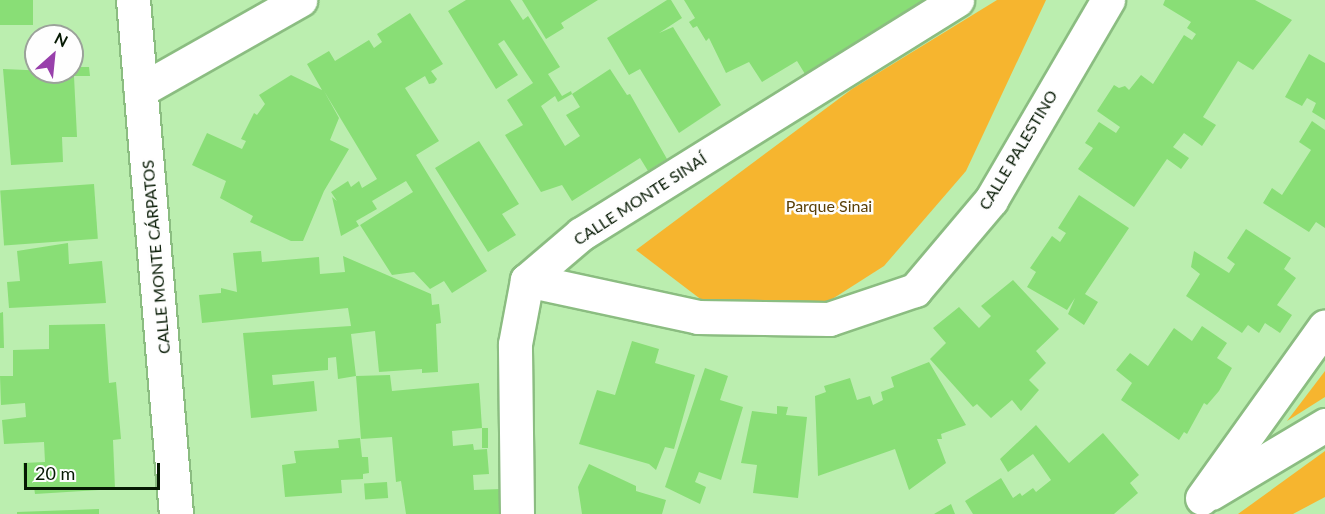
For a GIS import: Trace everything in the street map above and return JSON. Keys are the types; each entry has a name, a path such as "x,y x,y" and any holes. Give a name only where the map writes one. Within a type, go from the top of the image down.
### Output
{"street":[{"name":"CALLE MONTE CÁRPATOS","path":"133,0 176,514"},
{"path":"141,90 300,0"},
{"name":"CALLE MONTE SINAÍ","path":"527,280 580,234 957,0"},
{"name":"CALLE PALESTINO","path":"527,280 698,317 829,319 915,290 991,201 1108,0"},
{"path":"517,514 514,344 527,280"},
{"path":"1196,506 1325,326"},
{"path":"1196,506 1325,425"}],"green space":[{"name":"Parque Sinai","path":"997,0 1046,0 966,171 884,266 826,303 707,304 636,250 852,89"},
{"path":"1325,371 1325,397 1287,421"},
{"path":"1325,451 1325,497 1293,514 1238,514"}],"building":[{"path":"0,0 33,0 33,24 0,25"},
{"path":"466,0 510,0 523,20 528,16 560,67 548,74 562,96 571,91 572,94 610,69 627,95 630,94 667,159 648,171 640,158 572,201 562,185 541,192 505,135 523,125 507,100 533,83 504,40 498,44 518,75 496,89 448,11","holes":["572,94 580,107 566,115 580,136 565,146 541,106 555,96 558,102"]},
{"path":"522,0 598,0 561,23 564,28 546,39"},
{"path":"667,0 671,0 682,18 659,33 673,27 721,105 679,133 640,69 629,75 607,38"},
{"path":"684,0 925,0 805,74 797,61 762,82 749,62 726,73 709,38 706,41 697,26 693,28 689,22 695,18"},
{"path":"1165,0 1255,0 1292,20 1253,70 1238,61 1203,117 1216,125 1202,146 1184,133 1173,147 1189,158 1181,169 1167,159 1134,207 1078,169 1093,148 1085,143 1099,122 1116,133 1120,127 1097,111 1114,85 1119,88 1125,86 1129,90 1141,75 1153,84 1184,35 1192,40 1196,34 1187,28 1191,22 1163,5"},
{"path":"410,13 443,64 431,71 437,79 434,83 429,84 425,76 405,88 439,141 416,155 487,271 452,293 444,281 430,289 414,272 392,275 360,225 413,192 406,181 372,201 377,209 356,221 359,226 341,236 332,197 337,201 331,192 348,181 351,187 359,181 362,188 377,179 324,91 339,118 330,140 349,149 324,191 303,241 291,241 250,222 253,216 220,198 226,181 192,165 207,133 242,149 246,141 241,139 254,113 257,115 265,104 259,95 291,75 322,90 307,64 329,51 335,61 369,40 374,48 382,42 377,34"},
{"path":"1309,54 1325,63 1325,120 1312,112 1316,103 1307,98 1302,106 1285,97"},
{"path":"84,67 89,67 90,76 84,76"},
{"path":"3,69 24,70 24,84 74,84 77,137 62,137 63,162 11,165"},
{"path":"1312,121 1325,130 1325,228 1316,222 1309,232 1263,203 1272,188 1282,195 1311,150 1299,142"},
{"path":"479,141 519,204 502,214 516,235 488,252 435,168"},
{"path":"94,184 98,239 4,245 0,191"},
{"path":"1079,195 1129,228 1085,294 1098,302 1084,325 1068,314 1075,298 1067,310 1027,287 1036,272 1030,268 1052,236 1060,242 1066,233 1058,228"},
{"path":"1246,229 1291,258 1284,269 1296,278 1277,305 1292,315 1280,333 1265,323 1259,333 1248,325 1242,333 1186,296 1200,274 1191,267 1194,251 1229,273 1235,264 1227,258"},
{"path":"68,243 69,264 102,261 106,303 9,308 7,282 20,281 17,251"},
{"path":"261,251 262,262 319,257 320,274 345,272 343,256 431,294 432,305 439,304 441,323 436,324 438,372 422,373 422,369 379,372 375,331 351,334 356,376 338,379 336,357 328,358 328,370 272,375 273,385 314,381 317,411 251,418 243,333 351,326 348,308 202,323 199,295 221,293 221,288 237,292 233,253"},
{"path":"1013,280 1059,329 1036,351 1046,363 1029,380 1039,390 1021,411 1012,400 991,418 977,404 973,407 930,359 946,343 933,328 959,307 979,328 991,316 981,306"},
{"path":"3,312 4,348 0,348 0,313"},
{"path":"105,324 109,383 116,382 121,439 113,440 115,489 35,494 34,487 24,488 23,463 45,462 44,442 4,444 2,420 26,417 25,403 1,405 0,376 13,376 13,350 49,349 49,325"},
{"path":"1202,326 1227,343 1217,358 1232,368 1219,391 1207,405 1204,403 1187,434 1184,432 1179,440 1121,400 1132,383 1116,370 1130,353 1148,366 1174,328 1192,341"},
{"path":"632,341 659,349 655,363 695,375 674,449 665,447 656,470 649,464 579,444 597,390 615,395"},
{"path":"929,362 966,425 941,434 942,439 937,439 946,463 909,490 895,449 818,476 815,396 826,392 824,386 850,378 857,400 870,396 873,405 883,400 881,392 894,387 891,377"},
{"path":"705,368 728,376 720,400 743,407 721,480 699,472 695,482 706,487 700,504 665,487"},
{"path":"390,375 392,391 479,383 482,428 452,431 453,446 473,444 474,450 487,449 489,474 473,475 474,490 501,489 503,514 406,514 401,481 396,482 392,437 361,439 356,376"},
{"path":"777,406 788,407 786,415 807,417 798,498 753,493 757,465 741,463 752,411 777,414"},
{"path":"1036,425 1069,463 1103,433 1139,475 1130,483 1138,493 1114,514 973,514 965,501 1001,478 1013,498 1020,493 1022,496 1033,488 1036,492 1051,480 1033,454 1008,472 1000,459"},
{"path":"482,428 488,428 488,448 482,448"},
{"path":"360,438 362,457 368,457 369,473 363,474 363,479 341,480 342,493 285,497 282,465 296,463 294,451 339,448 338,440"},
{"path":"589,464 636,486 636,491 666,500 662,514 582,514 578,487"},
{"path":"387,482 388,498 365,500 364,484"},
{"path":"951,504 955,514 934,514"},
{"path":"99,509 99,514 17,514 17,512"}]}
